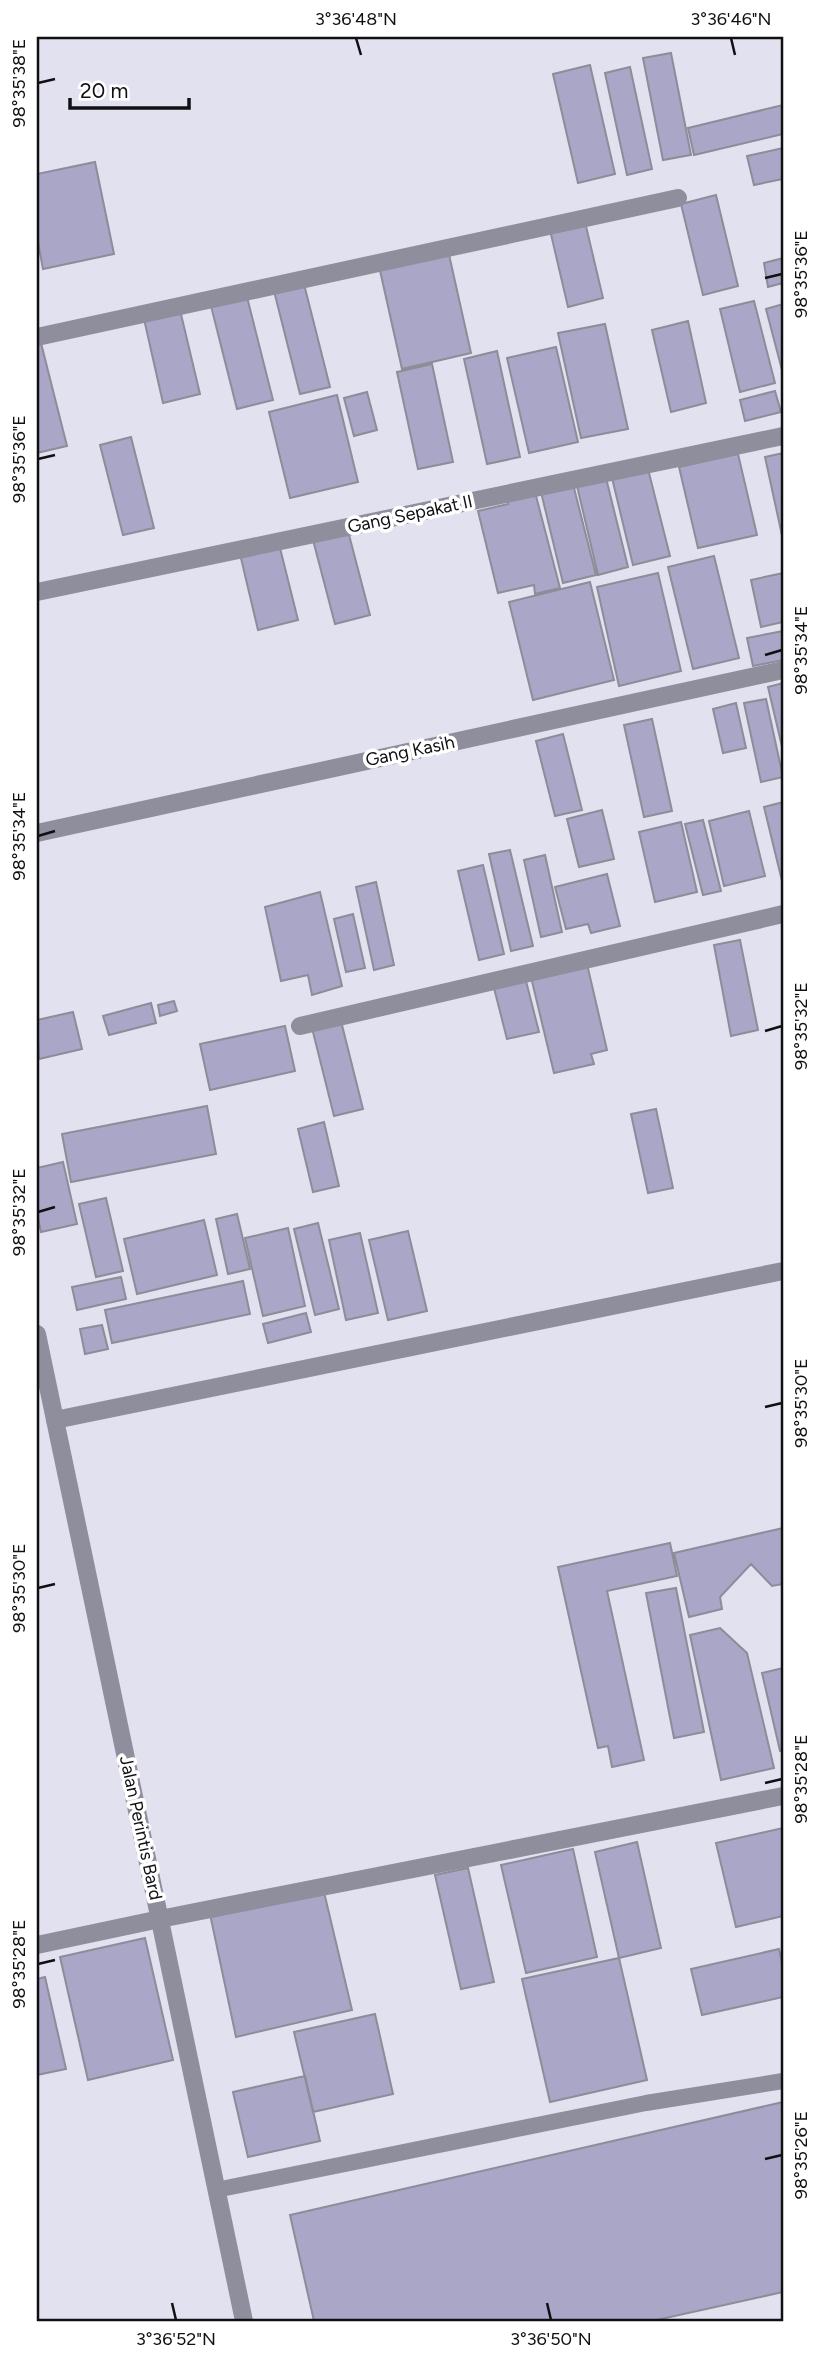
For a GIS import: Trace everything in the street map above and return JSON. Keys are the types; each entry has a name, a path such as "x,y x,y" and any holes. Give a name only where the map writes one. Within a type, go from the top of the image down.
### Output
{"street":[{"path":"37,337 678,198"},
{"name":"Gang Sepakat II","path":"37,592 783,436"},
{"name":"Gang Kasih","path":"37,833 783,670"},
{"path":"300,1026 783,914"},
{"path":"55,1420 783,1271"},
{"name":"Jalan Perintis Bard","path":"37,1334 244,2321"},
{"path":"37,1945 783,1796"}],"lane":[{"path":"216,2190 646,2103 783,2081"}],"building":[{"path":"671,53 691,155 663,160 643,58"},
{"path":"590,65 615,174 578,183 553,74"},
{"path":"630,67 652,169 627,175 605,73"},
{"path":"783,105 783,134 694,155 688,128"},
{"path":"783,148 783,179 754,185 747,156"},
{"path":"95,162 114,254 43,269 37,237 37,174"},
{"path":"716,195 738,286 703,295 681,204"},
{"path":"585,222 603,298 568,307 550,230"},
{"path":"448,250 471,353 402,369 379,266"},
{"path":"783,258 783,283 768,287 764,263"},
{"path":"304,284 330,387 300,394 274,291"},
{"path":"247,297 273,400 237,409 211,306"},
{"path":"754,301 775,383 740,392 720,309"},
{"path":"783,304 783,374 766,309"},
{"path":"180,310 200,394 163,403 144,319"},
{"path":"688,321 706,403 671,412 652,330"},
{"path":"605,324 628,429 581,438 558,333"},
{"path":"41,343 67,446 37,453 37,344"},
{"path":"556,347 578,442 529,453 507,358"},
{"path":"497,351 520,457 487,464 464,359"},
{"path":"432,364 453,462 418,469 397,372"},
{"path":"775,391 781,412 745,421 740,400"},
{"path":"367,392 377,430 354,436 344,398"},
{"path":"337,395 358,482 290,498 269,412"},
{"path":"131,437 154,528 123,535 100,445"},
{"path":"783,453 783,540 765,457"},
{"path":"738,454 757,535 698,548 679,467"},
{"path":"648,469 670,556 633,565 612,478"},
{"path":"606,478 628,567 598,575 577,486"},
{"path":"573,484 596,575 563,583 541,492"},
{"path":"535,492 560,588 535,594 534,585 498,593 478,511 508,504 506,499"},
{"path":"348,531 370,615 335,624 313,540"},
{"path":"279,544 298,620 258,630 240,554"},
{"path":"714,556 739,658 693,669 668,567"},
{"path":"658,573 681,671 619,686 597,587"},
{"path":"783,573 783,622 761,627 751,580"},
{"path":"590,582 614,680 533,700 509,602"},
{"path":"783,631 783,660 753,666 747,638"},
{"path":"783,683 783,751 768,687"},
{"path":"766,699 783,777 761,782 744,703"},
{"path":"736,703 746,748 723,753 713,709"},
{"path":"652,719 672,811 644,817 624,725"},
{"path":"563,734 582,810 555,816 536,741"},
{"path":"783,802 783,881 782,881 764,807"},
{"path":"602,810 614,859 579,867 567,819"},
{"path":"749,811 765,876 724,886 709,821"},
{"path":"703,820 721,891 703,895 685,824"},
{"path":"681,822 697,892 655,902 639,832"},
{"path":"510,850 533,946 511,951 489,854"},
{"path":"545,855 562,932 541,937 524,860"},
{"path":"483,865 504,954 479,960 458,871"},
{"path":"607,874 620,926 591,933 588,924 566,929 555,887"},
{"path":"376,882 394,965 374,970 356,887"},
{"path":"320,892 342,986 312,995 308,975 281,981 265,907"},
{"path":"353,914 365,968 346,972 334,919"},
{"path":"740,940 758,1030 731,1036 714,945"},
{"path":"587,964 607,1050 591,1054 594,1064 554,1073 531,977"},
{"path":"526,981 539,1032 507,1039 494,988"},
{"path":"174,1001 177,1011 160,1016 158,1005"},
{"path":"151,1003 156,1023 109,1035 103,1016"},
{"path":"73,1012 82,1049 39,1059 37,1020"},
{"path":"341,1021 363,1109 334,1116 312,1028"},
{"path":"285,1026 295,1071 210,1090 200,1044"},
{"path":"207,1106 216,1154 71,1182 62,1134"},
{"path":"656,1109 673,1188 648,1193 631,1114"},
{"path":"324,1122 339,1186 313,1192 298,1129"},
{"path":"63,1162 77,1224 41,1232 37,1213 37,1168"},
{"path":"106,1198 123,1271 96,1277 79,1204"},
{"path":"237,1214 250,1269 228,1274 216,1219"},
{"path":"204,1220 217,1275 137,1294 124,1239"},
{"path":"318,1223 339,1309 315,1315 294,1229"},
{"path":"288,1228 305,1306 263,1316 245,1238"},
{"path":"408,1231 427,1311 388,1320 369,1240"},
{"path":"360,1233 378,1313 346,1320 329,1240"},
{"path":"121,1277 126,1299 77,1310 72,1287"},
{"path":"243,1281 250,1314 112,1343 105,1310"},
{"path":"306,1313 311,1332 268,1343 263,1324"},
{"path":"102,1325 108,1349 85,1354 80,1329"},
{"path":"783,1528 783,1584 772,1586 751,1564 720,1597 722,1609 689,1617 674,1553"},
{"path":"670,1543 677,1576 607,1591 644,1760 612,1767 608,1746 598,1748 558,1567"},
{"path":"676,1588 704,1732 674,1738 646,1593"},
{"path":"720,1628 747,1653 774,1768 721,1780 690,1635"},
{"path":"783,1668 783,1750 780,1751 762,1673"},
{"path":"783,1828 783,1916 736,1927 716,1843"},
{"path":"637,1842 661,1948 619,1958 595,1852"},
{"path":"573,1849 597,1957 526,1973 501,1865"},
{"path":"468,1868 494,1982 461,1989 435,1875"},
{"path":"324,1892 352,2010 236,2037 210,1914"},
{"path":"145,1938 173,2060 88,2080 60,1957"},
{"path":"779,1949 783,1968 783,1997 702,2015 691,1969"},
{"path":"619,1958 647,2080 550,2102 522,1979"},
{"path":"45,1977 66,2069 37,2075 37,1979"},
{"path":"375,2014 393,2094 313,2112 294,2032"},
{"path":"305,2076 320,2141 248,2157 233,2092"},
{"path":"783,2102 783,2292 652,2321 314,2321 290,2215"}]}
